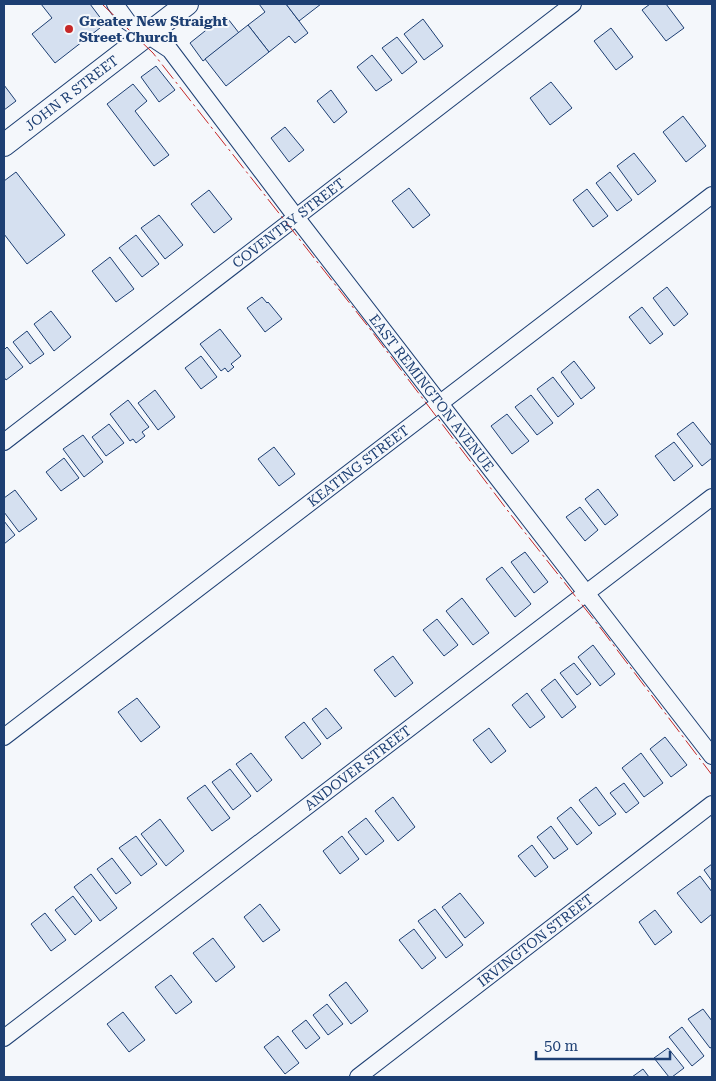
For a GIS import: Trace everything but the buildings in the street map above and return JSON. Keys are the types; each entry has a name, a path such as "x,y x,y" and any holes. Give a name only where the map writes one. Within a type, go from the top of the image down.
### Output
{"main road":[{"name":"JOHN R STREET","path":"4,145 187,4"}],"street":[{"name":"EAST REMINGTON AVENUE","path":"115,4 128,22 170,50 296,217 712,756"},
{"name":"COVENTRY STREET","path":"4,442 573,4"},
{"name":"KEATING STREET","path":"4,737 712,195"},
{"name":"ANDOVER STREET","path":"4,1038 712,497"},
{"name":"IRVINGTON STREET","path":"358,1077 712,804"}],"power":[{"path":"102,4 153,53 370,329 712,775"}],"place":[{"name":"Greater New Straight Street Church","path":"69,29"}]}
